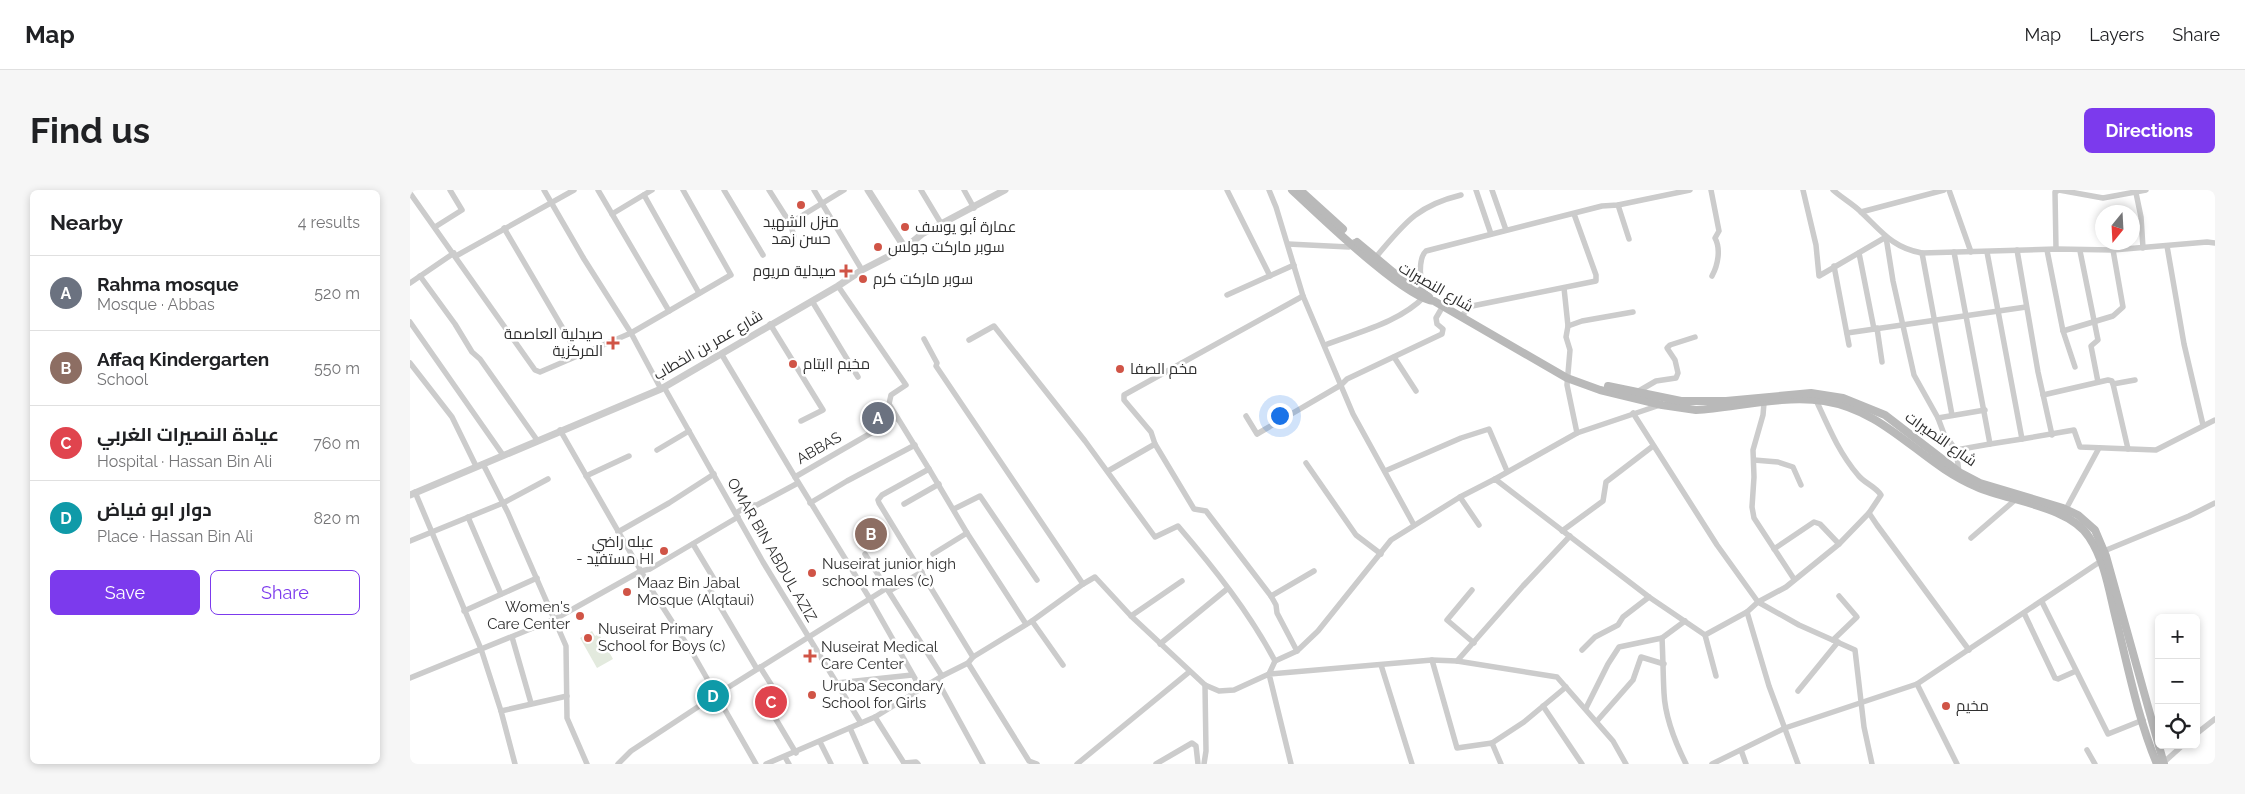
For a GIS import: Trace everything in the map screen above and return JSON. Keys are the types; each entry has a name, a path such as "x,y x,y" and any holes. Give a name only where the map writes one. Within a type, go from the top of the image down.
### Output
{"main road":[{"name":"شارع النصيرات","path":"1292,190 1354,242 1389,276 1567,378 1662,405 1696,410 1782,400 1816,400 1853,407 1870,416 1954,476 1977,488 2063,515 2080,526 2089,536 2101,561 2143,720 2161,764"},
{"path":"1300,190 1354,242 1424,295"},
{"name":"شارع النصيرات","path":"1583,384 1681,401 1726,401 1811,393 1843,398 1885,415 1959,472 1980,483 2066,509 2078,515 2090,524 2104,551 2161,764"}],"street":[{"path":"435,227 462,210 450,190"},
{"name":"OMAR BIN ABDUL AZIZ","path":"544,190 584,259 631,333 861,723"},
{"path":"410,283 455,255 494,236 504,228 574,190"},
{"path":"598,190 669,311"},
{"path":"612,214 652,190"},
{"path":"410,193 535,370 540,372 631,333 730,275 683,190"},
{"path":"724,190 763,255"},
{"path":"769,190 790,224 794,236"},
{"path":"814,190 862,270"},
{"path":"790,224 844,190"},
{"path":"868,190 905,248"},
{"path":"921,190 942,225"},
{"path":"964,190 974,208"},
{"name":"شارع عمر بن الخطاب","path":"412,494 663,388 722,355 770,324 838,286 862,270 905,248 922,234 1005,190"},
{"path":"1227,190 1270,276"},
{"path":"1269,190 1288,244 1303,296 1353,414 1414,525"},
{"path":"1476,190 1491,234"},
{"path":"1492,190 1506,230"},
{"path":"1325,345 1370,329 1414,307 1424,295 1420,284 1423,254 1491,234 1602,206 1618,205 1690,190"},
{"path":"1711,190 1719,231 1715,238 1717,243 1716,268 1712,276"},
{"path":"1803,190 1816,245 1819,276 1886,237"},
{"path":"1833,190 1861,212 1886,237 1905,250 1922,253 2056,249 2080,251 2113,250 2122,307 2113,316 2063,331"},
{"path":"1861,212 1944,190"},
{"path":"1949,190 1971,252"},
{"path":"2056,249 2056,192 2069,191 2103,198 2117,192 2136,193 2146,190"},
{"path":"2136,193 2141,217 2143,248"},
{"path":"644,195 699,293"},
{"path":"1376,257 1411,216 1438,201 1460,195"},
{"path":"1618,205 1630,239"},
{"path":"1460,316 1472,306 1596,281 1596,275 1574,214"},
{"path":"504,228 579,356"},
{"path":"1886,237 1914,375 1938,418 1944,434 1956,450 1959,472"},
{"path":"1288,244 1349,247 1354,242"},
{"path":"2140,248 2215,243"},
{"path":"2167,246 2184,344 2203,425"},
{"path":"2017,250 2026,307 2052,434"},
{"path":"2047,250 2063,331 2076,368"},
{"path":"2080,251 2098,340 2091,346 2098,382"},
{"path":"1954,252 1990,444"},
{"path":"1987,252 1996,310 2022,439"},
{"path":"1859,253 1882,362"},
{"path":"1922,253 1952,415"},
{"path":"1227,295 1294,265"},
{"path":"1834,266 1849,345"},
{"path":"420,276 455,324 472,352 480,360 537,440"},
{"path":"838,286 906,385 888,399 897,418 939,484 967,534 1026,624"},
{"path":"1564,288 1568,326 1566,337 1570,350 1567,385 1577,433"},
{"path":"1297,651 1271,596 1206,511 1194,509 1155,444 1151,432 1127,405 1124,395 1303,296"},
{"path":"812,301 858,377"},
{"path":"1246,416 1257,434 1341,385 1347,379 1442,334 1443,329 1437,324 1436,318 1443,306"},
{"path":"1847,333 1965,314 2026,307"},
{"path":"1568,326 1582,321 1633,312"},
{"path":"410,322 503,455"},
{"path":"770,324 823,410 801,421"},
{"path":"970,340 994,326 1108,471 1155,538 1178,526 1258,630 1275,661"},
{"path":"1637,392 1656,381 1676,378 1678,372 1675,360 1668,348 1670,345 1695,337"},
{"path":"924,339 938,363 936,366 1083,584"},
{"path":"722,355 795,477"},
{"path":"1394,357 1416,390"},
{"path":"411,367 452,417 503,503 556,619 566,646 567,718 588,764"},
{"path":"2113,384 2135,380"},
{"path":"2043,395 2098,382 2112,381 2128,449"},
{"path":"1705,635 1786,587 1839,544 1870,513 1881,495 1877,488 1859,477 1836,444 1816,400"},
{"path":"1764,403 1763,415 1753,450 1754,518 1794,579"},
{"path":"1291,764 1268,674 1275,661 1297,651 1318,631 1391,540 1460,497 1577,433 1662,405"},
{"path":"1938,418 1985,410"},
{"path":"1633,413 1717,545 1758,602 1855,650 1864,727 1872,764"},
{"name":"ABBAS","path":"410,678 556,619 641,570 650,569 693,544 749,505 757,505 798,483 795,477 897,418"},
{"path":"1956,450 2074,430 2080,447 2156,450 2215,420"},
{"path":"1385,471 1462,438 1489,429 1507,471"},
{"path":"560,430 618,532 756,764"},
{"path":"657,450 689,431"},
{"path":"1108,471 1155,444"},
{"path":"810,503 915,445"},
{"path":"1562,531 1604,501 1606,482 1653,446"},
{"path":"2066,509 2098,448"},
{"path":"586,476 629,456"},
{"path":"1754,460 1778,462 1793,466 1801,485"},
{"path":"1306,463 1356,535 1380,554"},
{"path":"929,469 882,495 878,500 973,657"},
{"path":"618,532 669,503 714,474"},
{"path":"410,541 503,503 548,479"},
{"path":"1495,479 1649,597 1705,635 1716,676"},
{"path":"798,483 870,599 890,636 910,666 912,675 921,689"},
{"path":"904,504 939,484"},
{"path":"412,494 432,532 481,649 501,711 515,764"},
{"path":"954,509 980,496 1037,580"},
{"path":"1460,497 1478,525"},
{"path":"1971,538 2015,500"},
{"path":"2104,551 2215,504"},
{"path":"1870,513 1969,650"},
{"path":"468,517 501,594"},
{"path":"1774,550 1814,522 1820,524 1839,544"},
{"path":"933,554 967,534"},
{"path":"1457,661 1570,536"},
{"path":"693,544 714,579 715,585 710,590 758,668 782,700 784,705 774,712 774,716 796,753"},
{"path":"865,554 939,678 983,764"},
{"path":"1712,764 1785,728 1917,684 2101,561"},
{"path":"1271,596 1314,571"},
{"path":"618,764 631,751 758,668 870,599 922,572"},
{"path":"766,764 796,753 875,717 939,678 968,663 973,657 1026,624 1095,576 1131,616 1189,672 1205,685 1219,691 1234,690 1268,674 1432,660 1457,661 1549,675 1557,677 1586,708 1613,740 1626,764"},
{"path":"464,611 537,578"},
{"path":"1131,616 1182,581"},
{"path":"1160,644 1227,589"},
{"path":"1472,590 1447,620 1474,642"},
{"path":"1798,691 1835,641 1857,617 1839,596"},
{"path":"1582,650 1595,637 1618,625 1623,617 1649,597"},
{"path":"2042,602 2108,734 2143,720"},
{"path":"1746,612 1769,686 1798,764"},
{"path":"2024,613 2055,678 2058,679 2076,671"},
{"path":"1032,620 1062,665"},
{"path":"1586,708 1608,664 1619,647 1662,638 1685,621"},
{"path":"512,637 531,703"},
{"path":"1662,638 1664,694 1669,721 1686,764"},
{"path":"1597,721 1633,680 1641,657 1664,664"},
{"path":"1432,660 1457,748 1492,743 1524,722 1566,687"},
{"path":"968,663 1029,761 1037,764"},
{"path":"1380,665 1412,764"},
{"path":"1077,764 1189,672"},
{"path":"837,683 912,675"},
{"path":"1917,684 1957,764"},
{"path":"1204,764 1206,751 1205,685"},
{"path":"501,711 567,696"},
{"path":"1542,706 1582,764"},
{"path":"875,717 903,764 916,762 918,764"},
{"path":"2200,731 2215,719"},
{"path":"850,728 866,764"},
{"path":"820,742 831,764"},
{"path":"1156,764 1192,743 1196,746 1198,764"},
{"path":"1492,743 1501,764"},
{"path":"2161,764 2178,749"},
{"path":"1741,750 1746,764"},
{"path":"2088,750 2095,764"},
{"path":"785,757 789,764"}],"shaded area":[{"path":"592,631 595,636 599,634 613,659 597,668 580,638"}],"place":[{"name":"منزل الشهيد حسن زهد","path":"801,205"},
{"name":"عمارة أبو يوسف","path":"905,227"},
{"name":"سوبر ماركت جولس","path":"878,247"},
{"name":"صيدلية مريوم","path":"846,271"},
{"name":"سوبر ماركت كرم","path":"863,279"},
{"name":"صيدلية العاصمة المركزية","path":"613,343"},
{"name":"مخيم اايتام","path":"793,364"},
{"name":"مخم الصفا","path":"1120,369"},
{"name":"Rahma mosque","path":"878,418"},
{"name":"Affaq Kindergarten","path":"871,534"},
{"name":"عبله راضي - مستفيد HI","path":"664,551"},
{"name":"Nuseirat junior high school males (c)","path":"812,573"},
{"name":"Maaz Bin Jabal Mosque (Alqtaui)","path":"627,592"},
{"name":"Women's Care Center","path":"580,616"},
{"name":"Nuseirat Primary School for Boys (c)","path":"588,638"},
{"name":"Nuseirat Medical Care Center","path":"810,656"},
{"name":"Uruba Secondary School for Girls","path":"812,695"},
{"name":"دوار ابو فياض","path":"713,696"},
{"name":"عيادة النصيرات الغربي","path":"771,702"},
{"name":"مخيم","path":"1946,706"}]}
